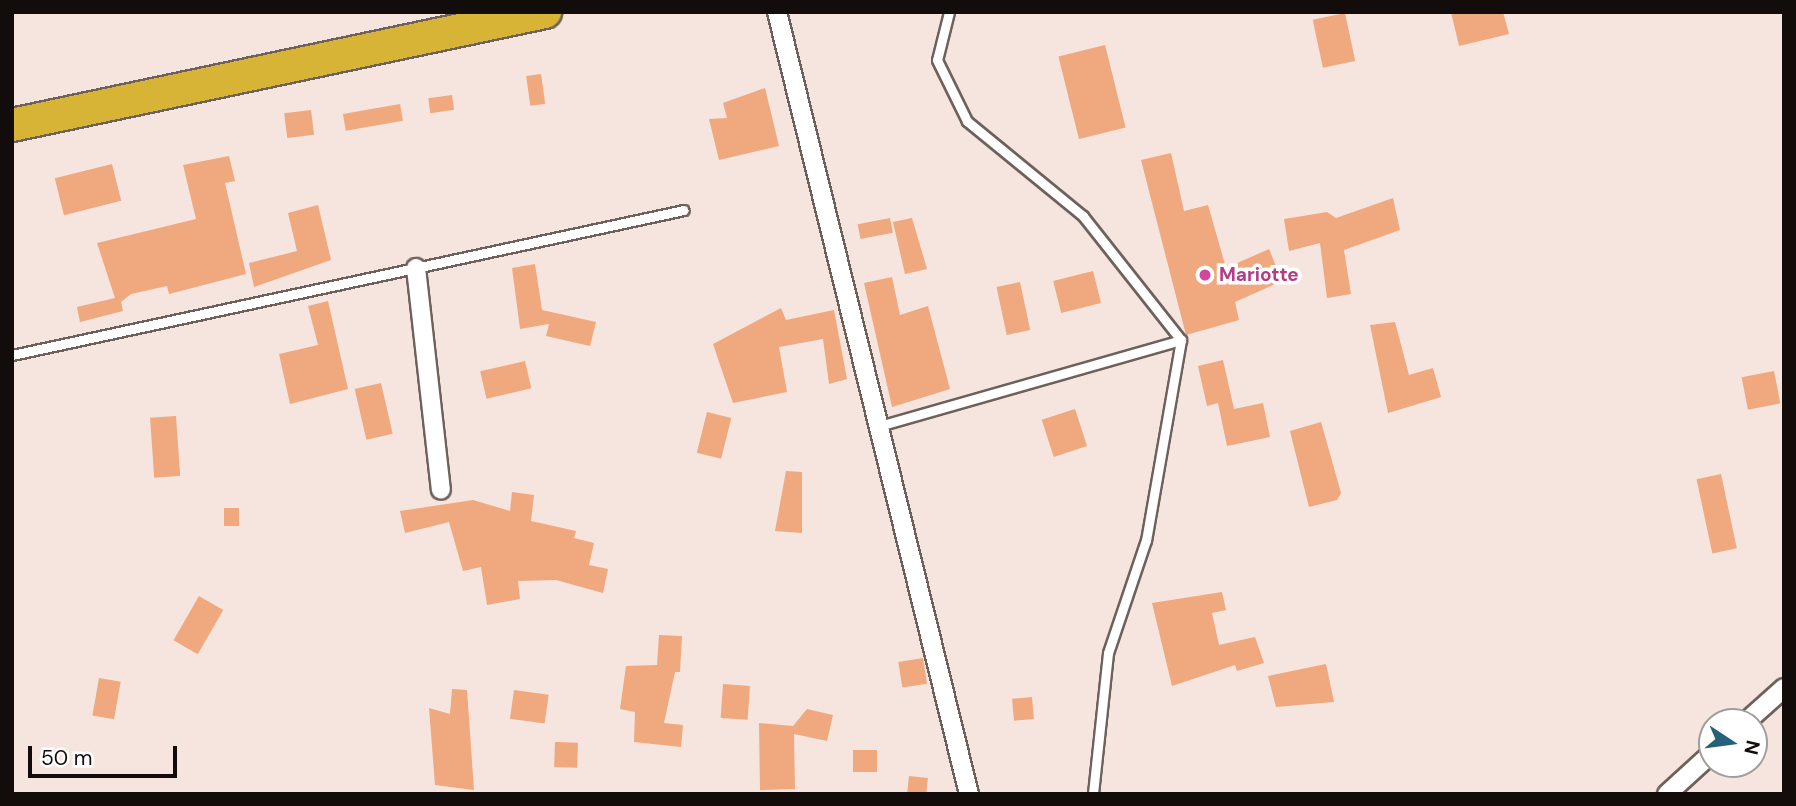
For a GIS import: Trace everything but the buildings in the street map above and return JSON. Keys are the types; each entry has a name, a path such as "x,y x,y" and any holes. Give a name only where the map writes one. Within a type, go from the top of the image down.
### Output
{"highway":[{"path":"12,125 462,22 545,12"}],"street":[{"path":"777,12 969,794"},
{"path":"416,268 441,490"},
{"path":"1762,708 1784,688"},
{"path":"1667,794 1698,766"}],"lane":[{"path":"949,12 937,60 967,121 1083,216 1181,340 1146,540 1108,653 1093,794"},
{"path":"12,355 684,210"},
{"path":"879,426 1181,340"}],"place":[{"name":"Mariotte","path":"1205,275"}]}
